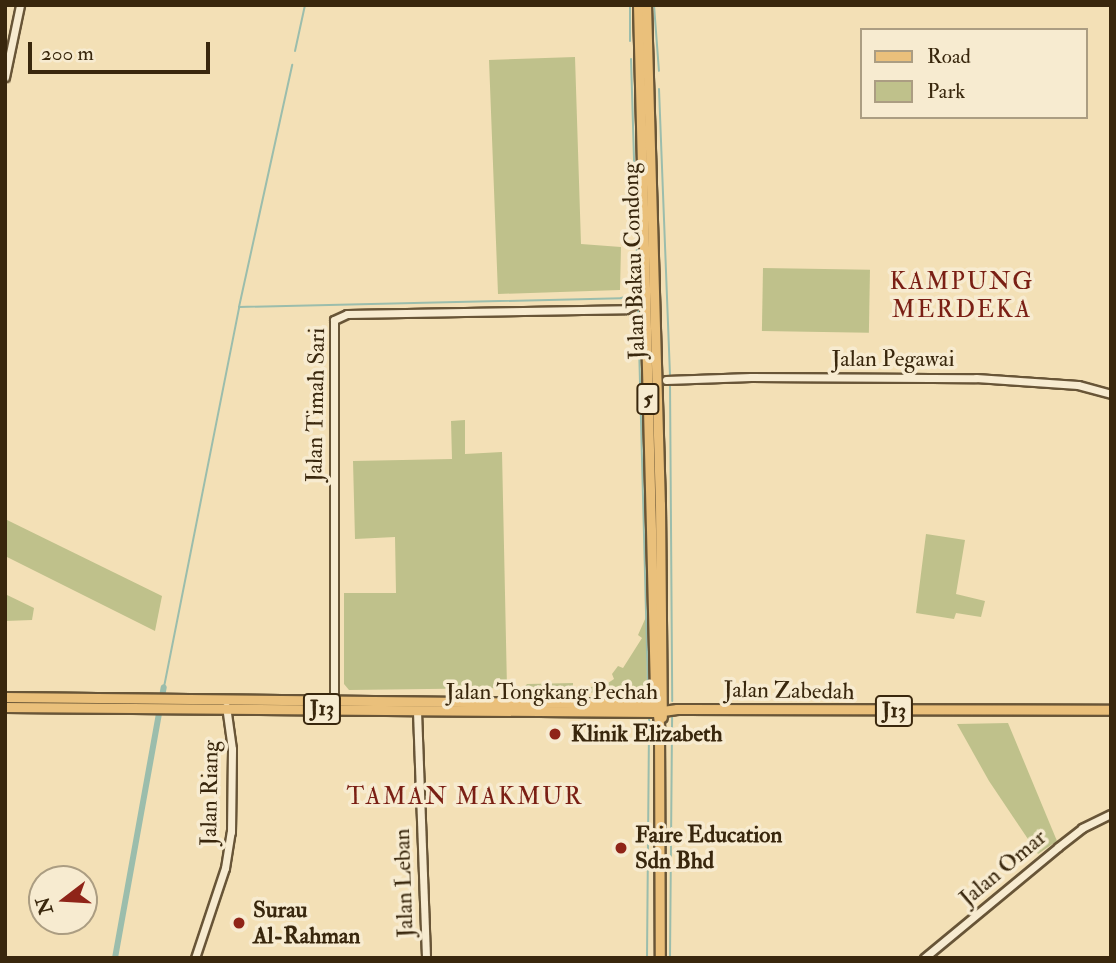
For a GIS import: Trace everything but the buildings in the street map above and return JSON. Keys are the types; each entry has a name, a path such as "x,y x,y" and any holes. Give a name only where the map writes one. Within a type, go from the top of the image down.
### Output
{"main road":[{"name":"Jalan Bakau Condong","path":"638,5 643,298 655,691 660,708"},
{"name":"Jalan Bakau Condong","path":"646,5 657,396 660,958"},
{"path":"599,704 643,698 655,691"},
{"name":"Jalan Tongkang Pechah","path":"5,697 334,698 599,704 677,709"},
{"path":"306,709 329,703 334,698 338,703 360,709"},
{"path":"379,701 385,706 412,706 417,711"},
{"name":"Jalan Tongkang Pechah","path":"5,707 417,711 660,708"},
{"name":"Jalan Zabedah","path":"677,709 1111,710"}],"street":[{"path":"5,77 20,5"},
{"name":"Jalan Timah Sari","path":"334,698 334,320 347,314 628,308 643,298"},
{"path":"656,359 670,380 657,396"},
{"name":"Jalan Pegawai","path":"670,380 976,379 1078,385 1111,394"},
{"path":"216,697 228,708"},
{"name":"Jalan Riang","path":"195,958 225,868 231,832 232,750 228,708"},
{"name":"Jalan Leban","path":"417,711 426,958"},
{"name":"Jalan Omar","path":"924,958 1082,828 1111,814"}],"green space":[{"path":"575,57 581,244 621,247 620,290 498,294 489,60"},
{"path":"763,268 870,270 869,333 762,331"},
{"path":"465,420 465,454 502,452 507,688 349,690 344,684 344,593 396,593 395,537 355,539 353,461 452,459 451,421"},
{"path":"5,519 162,596 155,631 5,556"},
{"path":"926,534 965,540 956,594 985,601 981,617 956,613 954,619 916,613"},
{"path":"5,594 34,608 32,620 5,621"},
{"path":"646,617 647,689 605,693 522,690 527,684 573,683 573,687 587,688 608,683 614,679 612,674 618,666 623,668 642,638 638,635"},
{"path":"1008,723 1057,841 1038,854 989,781 957,724"}],"waterway":[{"path":"295,51 305,5"},
{"path":"630,5 630,41"},
{"path":"654,5 659,71"},
{"path":"239,307 621,298 638,294 631,59"},
{"path":"164,687 239,307 292,65"},
{"path":"659,89 670,378"},
{"path":"638,306 648,690"},
{"path":"670,383 672,701"},
{"path":"115,958 164,687"},
{"path":"670,958 672,715"},
{"path":"647,958 649,717"}],"place":[{"name":"Klinik Elizabeth","path":"555,734"},
{"name":"Faire Education Sdn Bhd","path":"621,848"},
{"name":"Surau Al-Rahman","path":"239,923"}],"district":[{"name":"KAMPUNG MERDEKA","path":"962,296"},
{"name":"TAMAN MAKMUR","path":"465,797"}]}
